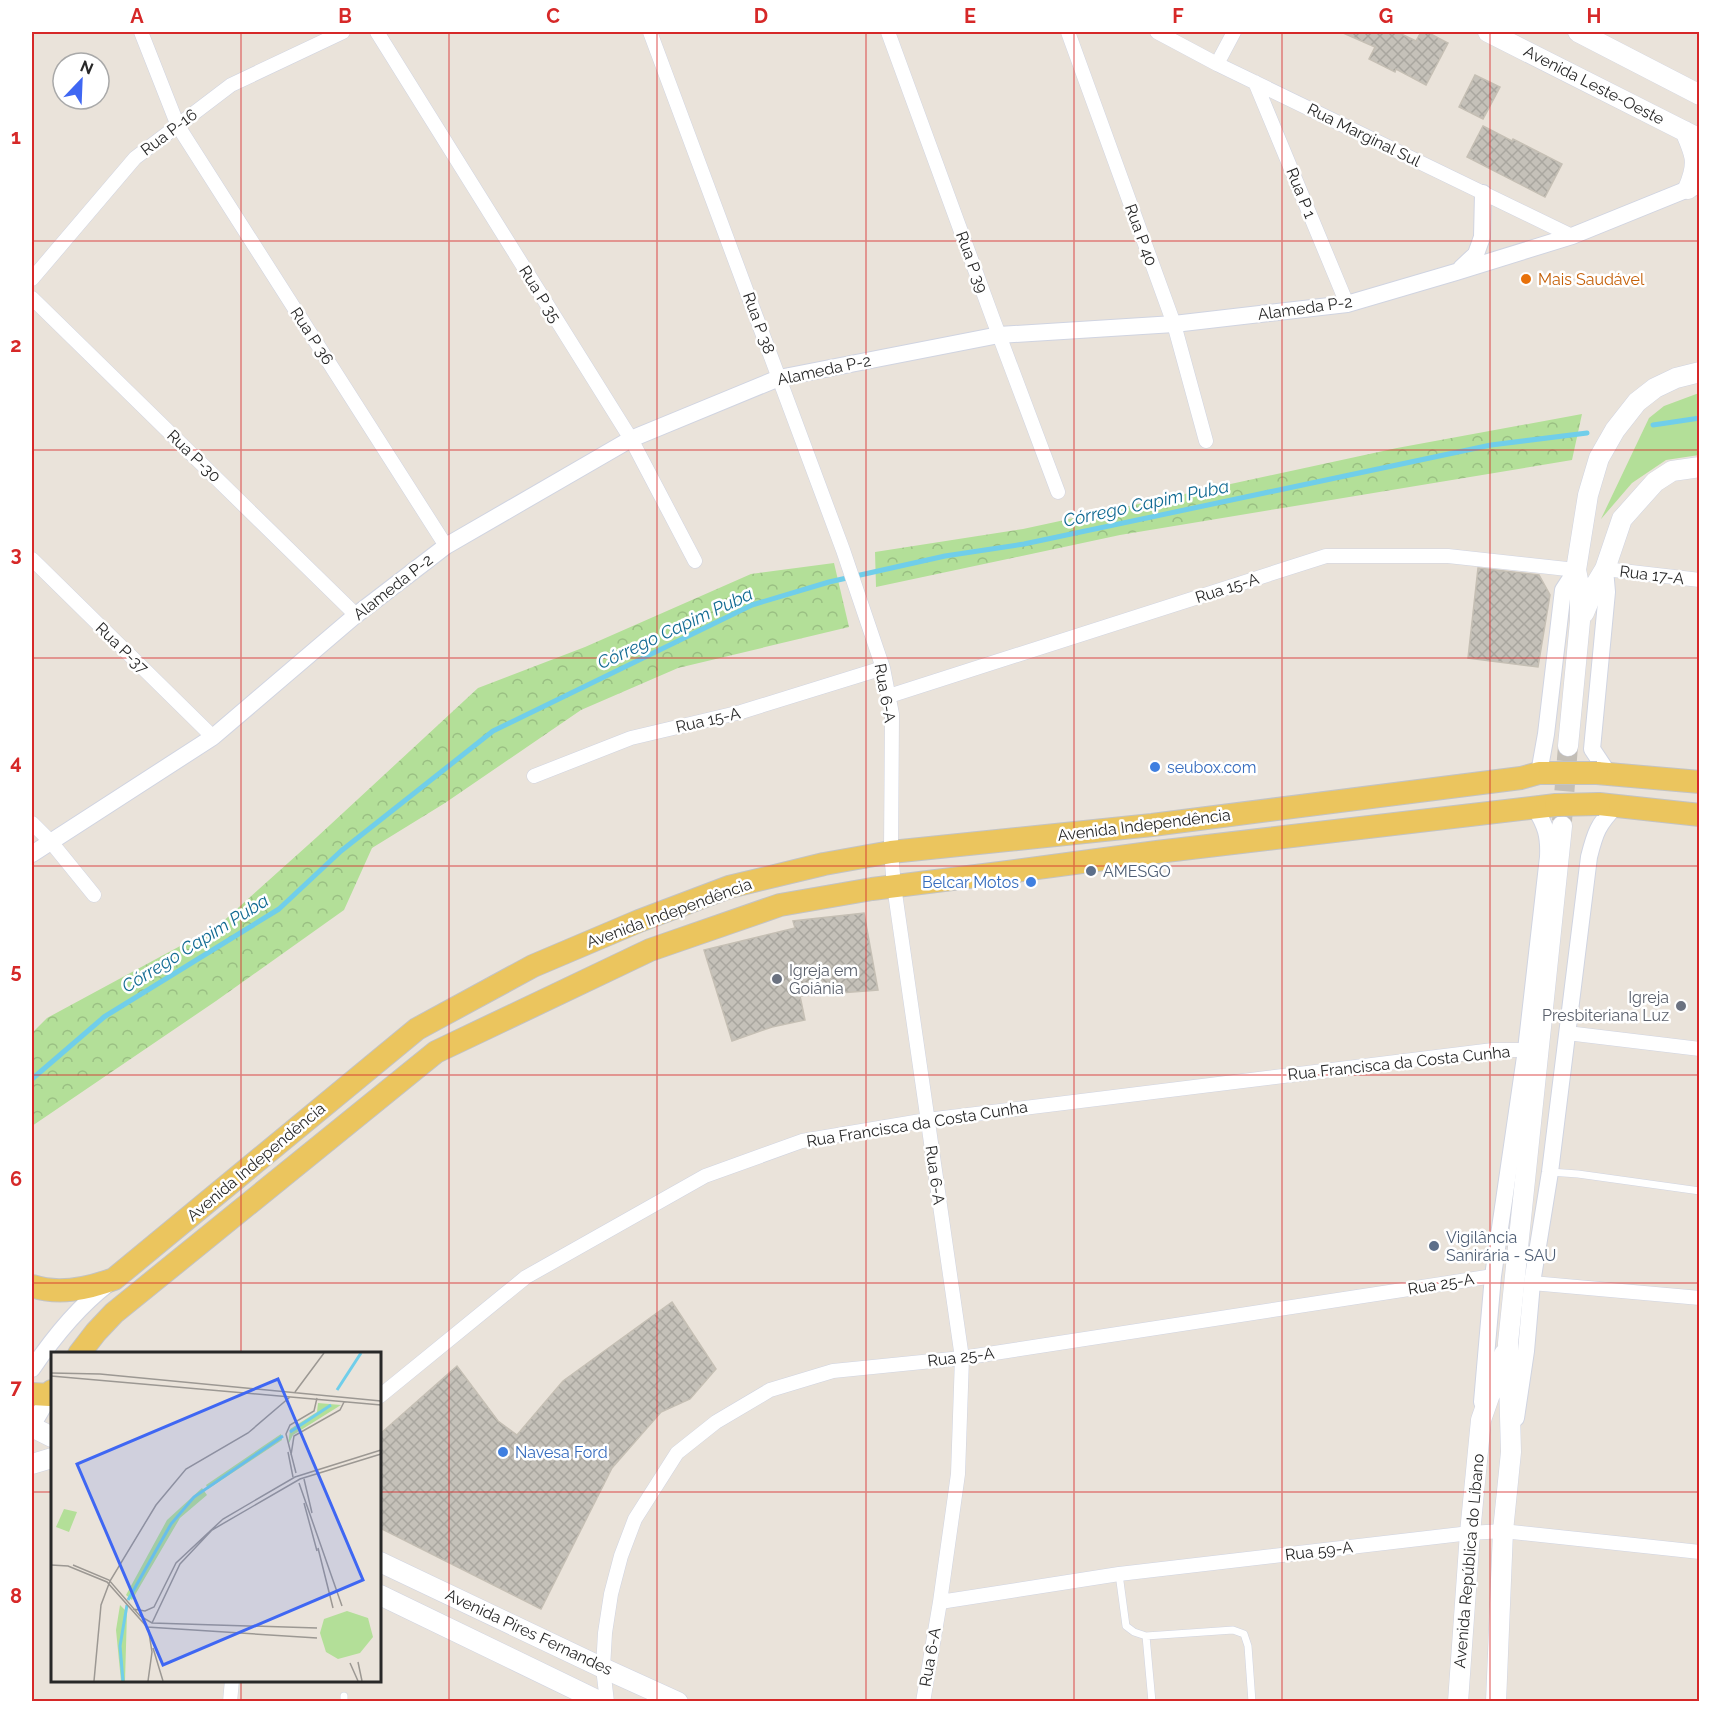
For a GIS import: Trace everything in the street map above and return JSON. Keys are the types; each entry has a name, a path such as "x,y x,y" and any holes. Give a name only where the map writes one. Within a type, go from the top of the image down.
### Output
{"main road":[{"name":"Avenida Leste-Oeste","path":"1488,32 1692,135"},
{"path":"1578,32 1700,95"},
{"path":"1692,135 1696,168 1694,188"},
{"path":"1568,746 1580,621 1580,590 1576,570 1588,495 1599,458 1614,430 1638,402 1655,388 1676,378 1700,372"},
{"path":"1580,621 1605,569 1622,519 1655,482 1672,471 1700,467"},
{"name":"Avenida Independência","path":"114,1280 417,1029 533,966 639,921 729,887 824,864 891,852 1152,825 1521,778 1544,773 1602,773 1700,782"},
{"name":"Avenida Independência","path":"80,1352 114,1313 436,1052 650,950 780,905 894,886 1157,852 1551,813 1607,805 1700,815"},
{"name":"Avenida República do Líbano","path":"1496,1701 1503,1531 1511,1452 1508,1343 1551,813"},
{"path":"1152,825 1157,852"},
{"path":"417,1029 436,1052"},
{"path":"32,1286 70,1290 114,1280"},
{"path":"90,1352 96,1332"},
{"name":"Avenida República do Líbano","path":"1458,1701 1481,1420 1508,1343"},
{"path":"32,1380 47,1394"},
{"path":"32,1426 51,1436"},
{"path":"32,1464 51,1458"},
{"name":"Avenida Pires Fernandes","path":"381,1562 678,1701"},
{"name":"Avenida Pires Fernandes","path":"381,1595 601,1701"}],"street":[{"name":"Rua P 36","path":"141,32 178,126 446,546"},
{"name":"Rua P-16","path":"32,279 135,158 231,85 343,32"},
{"name":"Rua P 35","path":"377,32 631,439 695,561"},
{"name":"Rua P 38","path":"650,32 843,550 864,616"},
{"name":"Rua P 39","path":"888,32 1058,492"},
{"name":"Rua P 40","path":"1068,32 1174,324 1206,441"},
{"name":"Rua Marginal Sul","path":"1157,32 1217,64 1572,236"},
{"path":"1217,64 1234,32"},
{"name":"Rua P 1","path":"1255,82 1347,304"},
{"name":"Alameda P-2","path":"32,854 213,737 356,615 446,546 631,439 779,378 999,335 1174,324 1347,304 1572,236 1694,188"},
{"path":"1456,272 1476,254 1482,237 1483,193"},
{"name":"Rua P-30","path":"32,298 356,615"},
{"name":"Rua 15-A","path":"889,696 1326,556 1448,556 1576,570"},
{"name":"Rua P-37","path":"32,559 213,737"},
{"path":"1602,773 1592,749 1607,592 1605,569"},
{"name":"Rua 17-A","path":"1605,569 1700,580"},
{"path":"1544,773 1546,734 1563,590 1576,570"},
{"name":"Rua 6-A","path":"864,616 883,668 892,714 891,852 894,886 962,1359 958,1474 923,1701"},
{"name":"Rua 15-A","path":"534,776 631,738 741,712 883,668"},
{"name":"Avenida República do Líbano","path":"1511,1452 1550,1172 1589,857 1595,833 1604,818 1607,805"},
{"name":"Avenida República do Líbano","path":"1481,1420 1493,1276 1526,1050 1549,849 1545,824 1551,813"},
{"path":"32,823 51,842 94,895"},
{"path":"1567,1033 1700,1049"},
{"name":"Rua Francisca da Costa Cunha","path":"381,1395 526,1277 705,1176 802,1141 927,1120 1493,1050 1526,1050"},
{"name":"Rua 25-A","path":"607,1701 603,1668 605,1632 611,1594 621,1556 635,1519 677,1453 716,1422 770,1390 832,1371 962,1359 1493,1276"},
{"name":"Avenida Independência","path":"32,1369 85,1303 114,1280"},
{"path":"1533,1283 1700,1299"},
{"path":"32,1426 47,1394"},
{"name":"Rua 59-A","path":"940,1602 1119,1574 1470,1533 1503,1531 1700,1552"},
{"path":"230,1701 232,1682"}],"lane":[{"path":"1550,1172 1700,1191"},
{"path":"1119,1574 1126,1626 1134,1632 1146,1636 1233,1630 1244,1634 1248,1646 1252,1701"},
{"path":"1146,1636 1152,1701"}],"green space":[{"path":"1699,393 1699,455 1666,460 1632,483 1601,519 1649,418 1664,406"},
{"path":"1582,414 1572,460 1120,535 876,587 875,552 1023,529 1397,448"},
{"path":"834,563 849,627 678,668 581,710 445,803 372,848 344,910 216,1001 32,1126 32,1033 47,1018 219,925 478,688 585,647 751,574"}],"building":[{"path":"1341,32 1397,32 1416,41 1421,32 1427,32 1448,43 1426,85 1396,69 1395,72 1369,59 1375,47"},
{"path":"1475,75 1500,87 1483,119 1459,107"},
{"path":"1483,126 1562,164 1545,197 1467,157"},
{"path":"1478,568 1539,575 1550,595 1538,667 1468,658"},
{"path":"864,913 878,990 800,996 805,1020 772,1027 732,1041 704,950 795,928 793,921"},
{"name":"Navesa Ford","path":"672,1302 716,1369 690,1399 661,1412 612,1468 541,1609 381,1529 381,1433 457,1366 498,1421 517,1435 563,1381"}],"waterway":[{"name":"Córrego Capim Puba","path":"1653,425 1700,418"},
{"name":"Córrego Capim Puba","path":"32,1079 104,1017 279,909 341,851 493,731 752,605 829,582 945,556 1024,544 1491,445 1587,433"}],"tunnel":[{"path":"1562,821 1568,746"}],"place":[{"name":"Mais Saudável","path":"1526,279"},
{"name":"seubox.com","path":"1155,767"},
{"name":"AMESGO","path":"1091,871"},
{"name":"Belcar Motos","path":"1031,882"},
{"name":"Igreja em Goiânia","path":"777,979"},
{"name":"Igreja Presbiteriana Luz","path":"1681,1006"},
{"name":"Vigilância Sanirária - SAU","path":"1434,1246"},
{"name":"Navesa Ford","path":"503,1452"}]}
